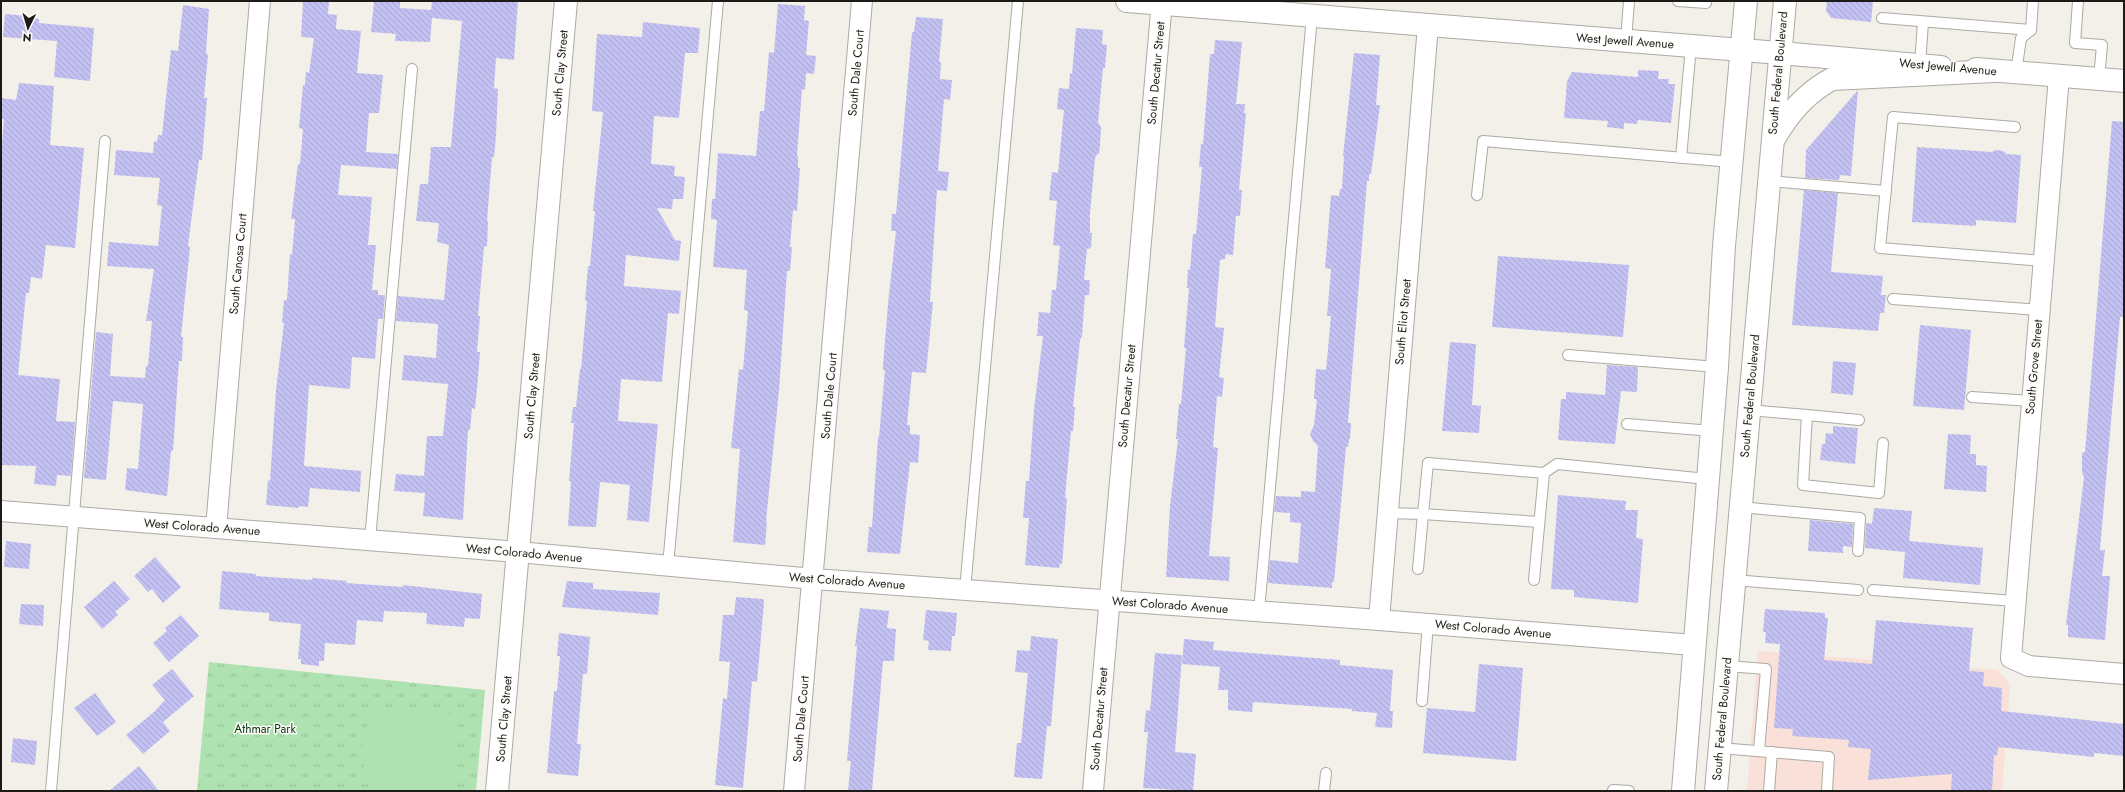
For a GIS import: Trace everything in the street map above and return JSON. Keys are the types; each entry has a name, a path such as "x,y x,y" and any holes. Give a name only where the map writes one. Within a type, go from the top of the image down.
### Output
{"main road":[{"name":"South Clay Street","path":"497,791 566,1"},
{"name":"West Jewell Avenue","path":"1127,1 1162,2 1312,16 2124,81"},
{"path":"1683,791 1717,367 1724,246 1746,1"},
{"name":"South Federal Boulevard","path":"1716,791 1784,1"},
{"path":"1772,142 1785,120 1801,103 1817,87 1832,80 1994,71"}],"street":[{"name":"South Canosa Court","path":"216,528 260,1"},
{"name":"South Dale Court","path":"794,791 814,579 862,1"},
{"name":"South Decatur Street","path":"1093,791 1162,2"},
{"name":"South Eliot Street","path":"1378,620 1428,25"},
{"name":"South Grove Street","path":"2059,76 2014,601 2011,658 2029,666 2124,674"},
{"name":"West Colorado Avenue","path":"1,511 518,552 814,579 1378,620 1694,646"}],"lane":[{"path":"668,566 718,1"},
{"path":"965,590 1018,1"},
{"path":"1626,41 1629,1"},
{"path":"1678,1 1706,3 1706,1"},
{"path":"2016,73 2021,38 2030,30 2033,1"},
{"path":"2078,1 2075,43 2102,45 2098,79"},
{"path":"1259,611 1312,16"},
{"path":"1882,18 2030,30"},
{"path":"1920,65 1923,22"},
{"path":"1681,158 1691,46"},
{"path":"370,540 412,69"},
{"path":"2015,127 1893,117 1880,248 2043,261"},
{"path":"51,791 75,517 105,141"},
{"path":"1477,195 1483,141 1732,162"},
{"path":"1769,181 1886,191"},
{"path":"1893,299 2039,310"},
{"path":"1568,355 1717,367"},
{"path":"1972,397 2031,401"},
{"path":"1749,410 1859,420"},
{"path":"1807,415 1802,485 1879,493 1883,443"},
{"path":"1627,424 1712,431"},
{"path":"1418,569 1428,463 1544,473 1557,464 1707,479"},
{"path":"1534,580 1544,473"},
{"path":"1740,507 1860,518 1858,551"},
{"path":"1387,513 1539,522"},
{"path":"1734,580 1858,590"},
{"path":"1873,590 2014,601"},
{"path":"1422,701 1428,624"},
{"path":"1727,666 1766,669 1759,751"},
{"path":"1720,748 1829,757 1827,791"},
{"path":"1769,791 1772,752"},
{"path":"1324,791 1326,773"},
{"path":"1613,790 1629,791"}],"shaded area":[{"path":"1758,651 1998,670 2010,684 2002,791 1747,791"}],"green space":[{"name":"Athmar Park","path":"209,662 485,690 476,791 197,791"},
{"path":"380,709 458,715 451,788 444,791 380,791 373,785 364,768 362,748 366,729 373,716"}],"building":[{"path":"303,1 329,1 328,14 337,15 336,29 361,31 357,73 383,75 379,113 369,113 366,152 398,154 397,169 341,165 338,195 372,197 368,245 376,245 372,290 378,290 378,295 385,295 383,319 378,319 375,359 352,357 350,389 309,385 304,466 361,471 360,492 310,488 308,507 299,506 299,508 266,505 268,480 270,481 276,390 284,323 282,323 284,300 287,300 290,254 292,255 295,219 291,219 298,164 300,164 303,129 299,128 303,85 305,85 306,72 309,73 314,38 301,37"},
{"path":"374,1 400,1 400,8 431,10 432,1 518,1 514,60 496,58 494,88 498,89 496,136 494,157 492,157 487,221 487,246 484,247 478,316 480,316 477,352 480,352 477,389 475,409 472,408 470,430 468,430 463,520 423,516 425,493 394,491 396,474 424,476 427,436 443,436 448,384 402,380 404,355 436,358 438,324 396,321 398,296 444,300 449,245 437,242 439,223 416,221 420,184 428,184 431,147 451,147 462,21 432,18 430,42 395,41 396,34 371,32"},
{"path":"1827,1 1873,1 1871,22 1831,18 1826,11"},
{"path":"778,4 805,6 804,20 809,21 806,55 816,56 814,74 806,73 805,90 802,89 797,156 798,168 800,168 797,211 793,210 790,271 787,271 779,391 765,545 733,542 740,449 731,448 739,369 743,370 748,311 744,310 747,270 713,267 717,220 711,219 712,199 715,199 718,153 756,156 760,111 764,111 769,52 774,53"},
{"path":"183,5 209,9 206,53 208,55 204,98 207,98 202,160 199,160 188,246 190,247 181,337 183,337 182,361 179,361 173,451 171,451 167,496 125,490 127,468 138,469 143,404 113,401 106,480 84,478 96,332 113,334 110,376 145,378 146,366 148,366 152,321 146,321 154,269 107,266 109,242 158,246 162,206 157,205 160,178 114,175 116,150 153,153 154,141 157,142 158,135 162,135 171,50 178,51"},
{"path":"5,14 28,16 28,18 39,19 39,23 94,28 90,81 54,77 57,41 3,37"},
{"path":"916,17 943,19 939,62 941,62 940,79 952,80 950,100 944,99 938,171 949,172 947,191 937,190 930,302 933,302 926,373 912,372 907,425 910,425 910,434 920,435 918,463 910,462 900,554 867,552 869,527 872,527 878,437 885,370 883,370 883,365 896,231 891,231 892,214 896,214 912,32 914,32"},
{"path":"643,22 700,28 698,53 685,53 679,118 654,116 651,164 675,166 674,176 685,177 683,199 673,199 672,209 657,208 675,240 681,241 679,261 626,255 624,286 681,291 679,314 668,313 662,382 621,379 618,421 658,424 649,522 627,520 630,485 600,482 596,527 568,526 571,481 569,481 574,423 571,423 573,407 576,407 581,369 587,301 585,301 588,266 590,266 595,211 593,211 603,112 592,111 597,34 642,37"},
{"path":"1076,28 1103,30 1102,44 1107,45 1105,68 1103,68 1098,123 1101,127 1100,145 1099,154 1097,154 1095,158 1090,214 1090,233 1092,233 1091,248 1087,249 1084,280 1090,280 1089,295 1085,295 1082,336 1080,340 1073,407 1075,407 1073,431 1071,431 1065,498 1067,498 1062,564 1060,563 1059,568 1025,565 1029,518 1023,518 1026,481 1029,481 1034,409 1043,336 1037,336 1039,312 1050,313 1052,290 1056,290 1060,246 1053,245 1057,201 1049,200 1052,172 1058,173 1064,110 1057,109 1059,88 1069,89 1070,73 1072,74"},
{"path":"1215,40 1242,42 1236,104 1245,104 1244,113 1246,113 1239,190 1242,190 1240,216 1236,216 1233,255 1226,254 1225,259 1220,260 1215,327 1224,328 1219,377 1224,378 1222,397 1217,396 1213,447 1218,448 1209,556 1230,557 1229,581 1166,577 1170,506 1178,439 1176,439 1179,404 1181,404 1186,348 1184,348 1189,288 1187,288 1188,269 1190,270 1193,234 1196,234 1202,167 1199,167 1201,144 1203,144 1210,54 1214,54"},
{"path":"1354,53 1380,55 1376,105 1380,105 1371,174 1369,174 1369,181 1367,181 1348,423 1351,423 1350,439 1348,447 1346,447 1334,582 1332,582 1332,588 1268,583 1270,560 1298,563 1301,523 1290,522 1290,513 1274,512 1276,496 1301,497 1301,491 1315,492 1318,446 1313,441 1310,434 1314,425 1317,399 1314,399 1316,369 1326,370 1331,316 1327,316 1331,269 1325,268 1331,195 1339,196 1340,189 1342,189 1343,156"},
{"path":"1638,70 1659,71 1658,79 1669,79 1668,84 1675,84 1671,123 1638,120 1637,124 1624,123 1624,129 1607,127 1608,121 1564,118 1567,81 1572,72 1638,77"},
{"path":"19,83 54,86 50,145 84,148 75,248 46,245 42,279 31,277 29,293 26,293 18,375 60,379 56,421 75,422 71,476 57,475 56,486 34,484 36,466 1,465 1,157 4,119 1,119 1,98 16,100"},
{"path":"1858,90 1851,176 1840,175 1839,180 1805,178 1806,150"},
{"path":"2112,121 2124,122 2124,317 2120,317 2100,550 2105,550 2102,576 2110,576 2105,640 2068,637 2068,625 2066,625 2084,477 2082,472 2082,453 2085,452"},
{"path":"1917,147 1992,152 1996,150 2003,151 2007,154 2021,155 2016,223 1976,220 1976,226 1912,222"},
{"path":"1804,190 1838,193 1831,272 1883,276 1881,295 1886,295 1884,313 1880,313 1878,331 1792,325"},
{"path":"1498,256 1629,265 1623,337 1492,327"},
{"path":"1920,325 1971,330 1964,410 1913,406"},
{"path":"1450,342 1476,344 1472,405 1481,406 1479,433 1442,431"},
{"path":"1833,361 1856,363 1853,395 1831,393"},
{"path":"1607,365 1638,367 1637,392 1621,391 1615,444 1558,440 1561,399 1566,399 1566,392 1605,395"},
{"path":"1833,426 1858,428 1855,464 1820,460 1822,444 1825,444 1826,433 1833,434"},
{"path":"1948,434 1971,435 1970,454 1976,454 1976,465 1987,466 1986,492 1944,489"},
{"path":"1558,495 1626,501 1625,510 1638,510 1636,538 1643,539 1638,603 1574,597 1574,590 1551,589"},
{"path":"1874,508 1912,511 1909,541 1983,548 1980,585 1903,578 1905,552 1865,548 1866,523 1872,524"},
{"path":"1810,520 1853,524 1852,547 1843,546 1843,553 1808,551"},
{"path":"6,541 31,544 29,569 4,567"},
{"path":"155,557 181,587 163,603 152,589 148,592 134,576"},
{"path":"222,571 256,574 256,576 347,581 346,583 403,587 403,585 482,594 480,619 465,618 464,627 426,624 427,613 384,611 383,622 357,620 355,645 325,643 324,661 319,661 319,666 301,664 301,659 298,659 301,624 269,621 269,613 219,609"},
{"path":"114,581 130,599 115,612 118,615 102,629 84,607"},
{"path":"567,581 593,583 593,589 660,593 658,615 562,607"},
{"path":"736,597 763,599 764,603 757,682 752,681 743,788 715,785 723,698 727,699 730,662 719,661 723,615 734,615"},
{"path":"21,604 44,605 43,626 19,624"},
{"path":"860,608 889,611 887,628 896,629 894,661 883,661 872,791 848,791 851,761 847,761 857,646 855,646"},
{"path":"1765,609 1825,613 1825,618 1828,618 1824,660 1872,664 1876,620 1973,628 1969,671 1984,672 1983,686 2002,688 2001,711 2124,724 2124,756 2094,753 2094,757 1998,747 1997,756 1994,755 1992,791 1951,791 1952,774 1868,780 1871,749 1848,747 1849,740 1792,736 1793,729 1774,728 1780,644 1765,643 1766,632 1763,632"},
{"path":"926,610 957,613 955,636 952,636 951,651 928,650 929,641 923,640"},
{"path":"181,615 199,636 169,662 153,643 167,631 165,628"},
{"path":"559,633 590,637 587,674 583,674 577,744 581,744 578,776 547,773 554,691 557,691 560,656 557,656"},
{"path":"1031,636 1058,639 1051,726 1047,726 1042,779 1014,777 1017,743 1021,743 1028,673 1015,672 1017,650 1030,651"},
{"path":"1184,639 1214,642 1213,650 1340,660 1340,665 1393,670 1390,711 1393,711 1392,728 1375,727 1377,713 1352,711 1352,709 1253,702 1252,712 1228,710 1228,690 1218,690 1220,667 1182,664"},
{"path":"1155,653 1182,655 1175,752 1196,754 1193,791 1143,788 1148,732 1144,732 1146,710 1150,711"},
{"path":"1479,664 1523,668 1516,761 1423,753 1427,708 1475,712"},
{"path":"172,669 194,696 163,722 170,731 143,754 126,735 154,712 165,700 152,685"},
{"path":"95,693 116,722 97,736 74,708"},
{"path":"13,738 37,741 35,765 11,762"},
{"path":"139,766 159,791 109,791"}]}
